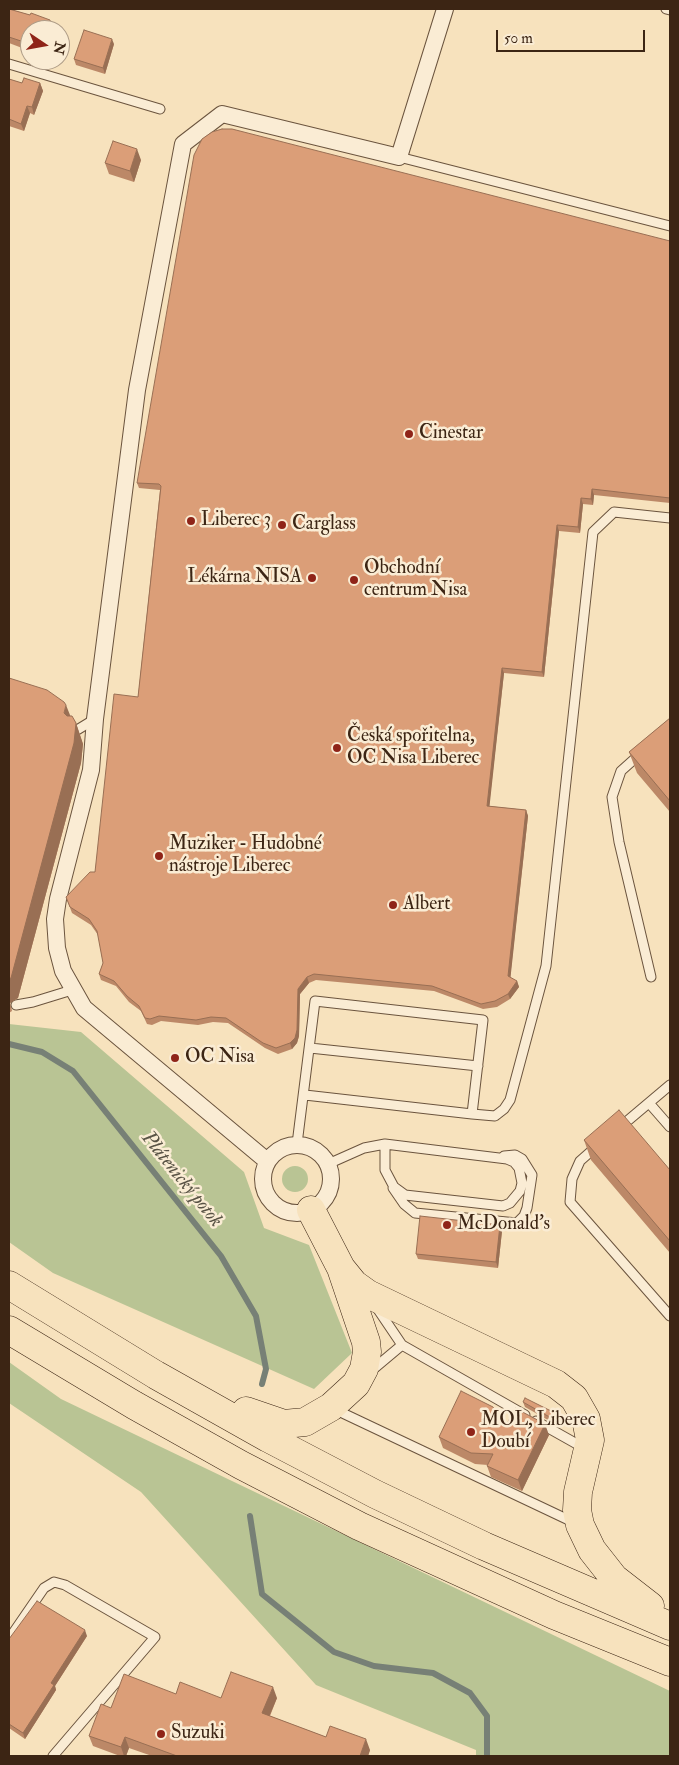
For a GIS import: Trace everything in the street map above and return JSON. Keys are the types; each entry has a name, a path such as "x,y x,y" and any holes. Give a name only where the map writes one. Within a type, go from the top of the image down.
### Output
{"highway":[{"path":"156,1375 284,1424 305,1422 331,1407 356,1384 364,1369 367,1352 341,1268 311,1210"},
{"path":"341,1268 354,1284 368,1294 556,1384 574,1398 582,1408 589,1429 588,1451 578,1492 577,1510 580,1525 592,1550 614,1578 670,1619"},
{"path":"9,1284 156,1375 268,1438 376,1494 484,1546 670,1626"},
{"path":"9,1330 134,1405 259,1475 350,1522 554,1615 670,1662"}],"street":[{"path":"267,1161 84,1008 72,990 63,971 57,948 55,919 58,898 91,770 95,719 137,390 183,144 222,114 399,157 445,9"},
{"path":"297,1144 315,1150 328,1164 331,1175 327,1195 320,1204 311,1210 301,1213 290,1212 271,1202 263,1182 263,1171 267,1161 275,1152 286,1146 297,1144"}],"lane":[{"path":"666,9 670,10"},
{"path":"9,64 160,108"},
{"path":"399,157 670,226"},
{"path":"305,1095 495,1116 504,1109 510,1100 546,966 593,532 614,512 670,518"},
{"path":"77,730 95,719"},
{"path":"649,745 621,771 612,797 619,842 651,977"},
{"path":"16,1004 33,1002 72,990"},
{"path":"297,1144 316,1002 483,1020 472,1114"},
{"path":"310,1048 478,1066"},
{"path":"670,1085 580,1161 572,1179 570,1202 670,1316"},
{"path":"649,1103 670,1127"},
{"path":"328,1164 364,1148 385,1144 496,1156 516,1155 522,1159 530,1170 532,1186 524,1216 517,1223 415,1213 399,1199 385,1170 385,1144"},
{"path":"390,1181 405,1196 503,1206 516,1198 522,1184 521,1176 514,1162 496,1156"},
{"path":"368,1294 402,1345 588,1451"},
{"path":"356,1384 402,1345"},
{"path":"331,1407 580,1525"},
{"path":"9,1639 44,1588 54,1582 65,1584 155,1637 53,1756"}],"green space":[{"path":"9,1024 81,1032 244,1172 264,1228 309,1245 352,1353 314,1389 53,1273 9,1242"},
{"path":"295,1166 304,1170 308,1179 304,1188 295,1192 286,1188 282,1179 286,1170"},
{"path":"9,1362 61,1399 670,1691 670,1756 476,1756 476,1750 316,1685 141,1492 9,1403"}],"building":[{"path":"9,9 30,15 31,13 50,20 20,20 20,41 9,37"},
{"path":"84,30 112,39 103,68 74,59"},
{"path":"24,78 40,83 32,107 27,106 21,124 9,119 9,79 22,83"},
{"name":"Obchodní centrum Nisa","path":"232,129 670,241 670,498 592,489 591,499 581,498 578,527 557,525 542,672 502,668 487,806 526,810 508,976 517,981 508,994 495,1001 481,1004 432,986 314,974 307,977 298,989 297,1030 295,1038 290,1043 276,1048 263,1043 226,1018 211,1017 196,1020 159,1016 150,1019 145,1018 139,1006 114,981 99,974 103,963 97,931 89,919 70,907 66,897 90,872 95,872 114,694 138,697 161,486 159,484 137,483 194,155 202,139 212,132"},
{"path":"113,141 137,149 130,171 105,163"},
{"path":"9,678 47,690 64,702 66,705 64,713 67,716 72,716 76,723 74,743 11,978 9,979"},
{"path":"670,718 670,801 629,752"},
{"path":"619,1110 670,1170 670,1241 584,1140"},
{"path":"420,1216 500,1225 496,1262 416,1254"},
{"path":"461,1391 493,1407 507,1424 515,1408 545,1424 518,1480 487,1466 493,1454 471,1453 439,1437"},
{"path":"525,1398 555,1413 553,1419 523,1402"},
{"path":"37,1601 85,1630 51,1683 54,1685 23,1733 9,1724 9,1639"},
{"path":"231,1672 273,1687 262,1713 326,1737 330,1726 366,1739 360,1756 177,1756 125,1737 121,1747 89,1736 101,1704 111,1708 124,1674 176,1694 180,1682 221,1698"}],"waterway":[{"name":"Plátenický potok","path":"9,1044 42,1052 73,1071 221,1256 256,1316 266,1369 262,1384"},
{"name":"Plátenický potok","path":"250,1516 262,1594 334,1652 374,1666 433,1673 470,1693 487,1716 487,1756"}],"place":[{"name":"Cinestar","path":"409,434"},
{"name":"Liberec 3","path":"191,521"},
{"name":"Carglass","path":"282,525"},
{"name":"Lékárna NISA","path":"312,578"},
{"name":"Obchodní centrum Nisa","path":"354,580"},
{"name":"Česká spořitelna, OC Nisa Liberec","path":"337,748"},
{"name":"Muziker - Hudobné nástroje Liberec","path":"159,856"},
{"name":"Albert","path":"393,905"},
{"name":"OC Nisa","path":"175,1058"},
{"name":"McDonald's","path":"447,1225"},
{"name":"MOL, Liberec Doubí","path":"471,1432"},
{"name":"Suzuki","path":"161,1734"}]}
